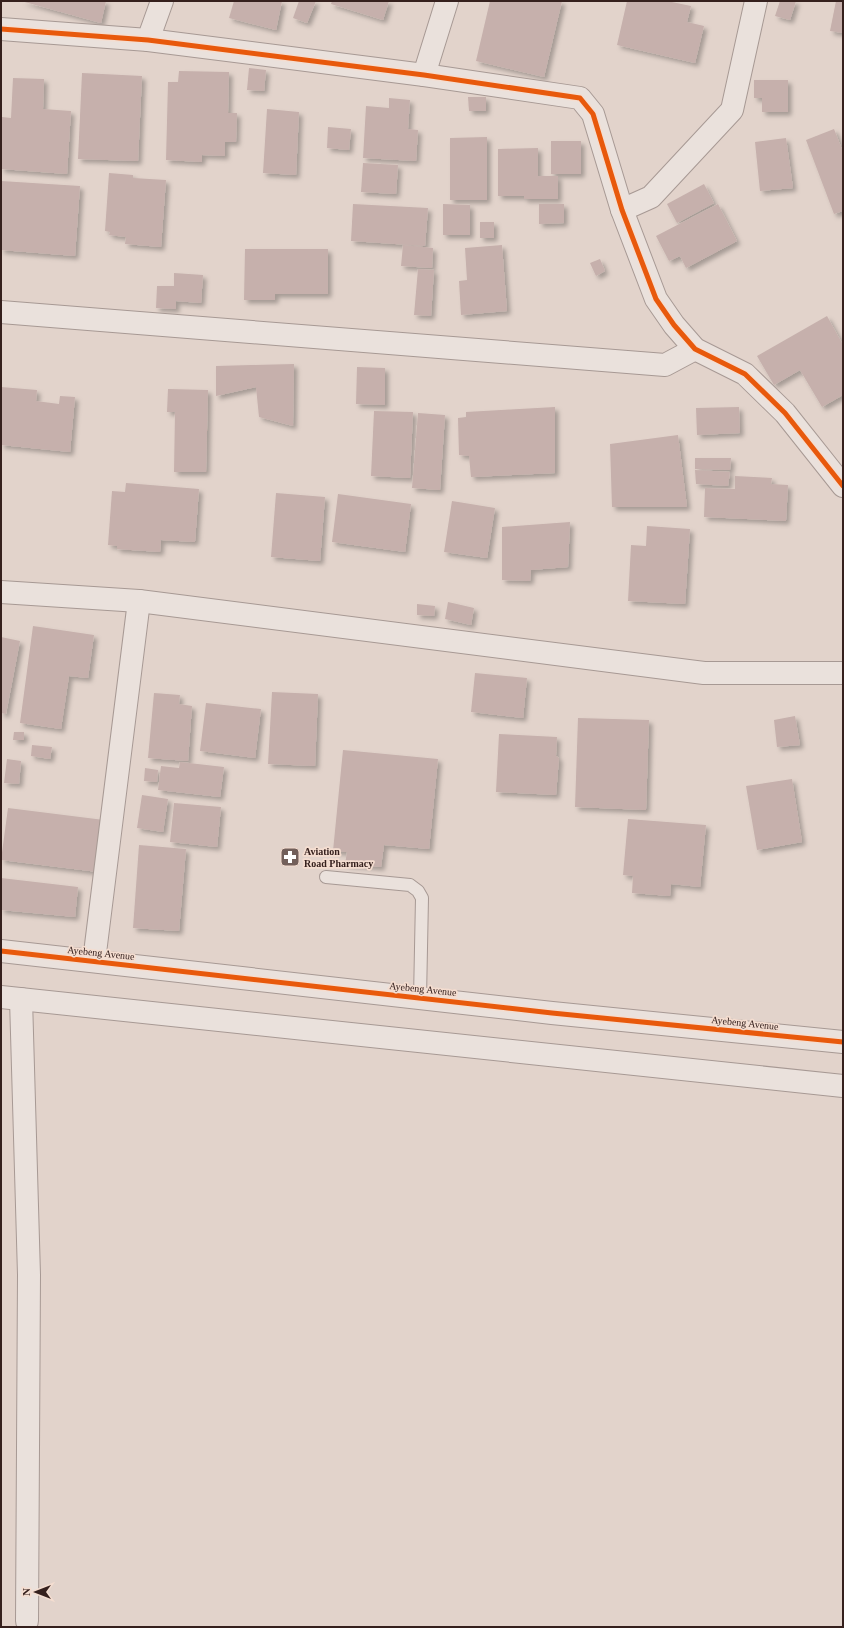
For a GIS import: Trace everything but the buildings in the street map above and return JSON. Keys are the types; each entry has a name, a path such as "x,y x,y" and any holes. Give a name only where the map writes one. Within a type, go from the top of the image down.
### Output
{"street":[{"path":"148,40 162,1"},
{"path":"424,75 447,1"},
{"path":"622,210 650,196 732,110 756,1"},
{"path":"1,29 148,40 424,75 580,98 592,114 622,210 656,299 674,325 695,349 745,374 785,413 843,486"},
{"path":"1,312 666,365 695,349"},
{"path":"1,592 139,601 704,673 843,673"},
{"path":"94,961 139,601"},
{"name":"Ayebeng Avenue","path":"1,951 420,998 843,1042"},
{"path":"27,1621 29,1275 11,998 843,1086"}],"lane":[{"path":"326,877 410,885 418,892 422,898 420,998"}],"cycle path":[{"path":"1,29 148,40 424,75 580,98 593,114 622,210 656,299 674,325 695,349 745,374 785,413 843,486"},
{"path":"1,951 552,1013 843,1042"}],"place":[{"name":"Aviation Road Pharmacy","path":"290,857"}]}
